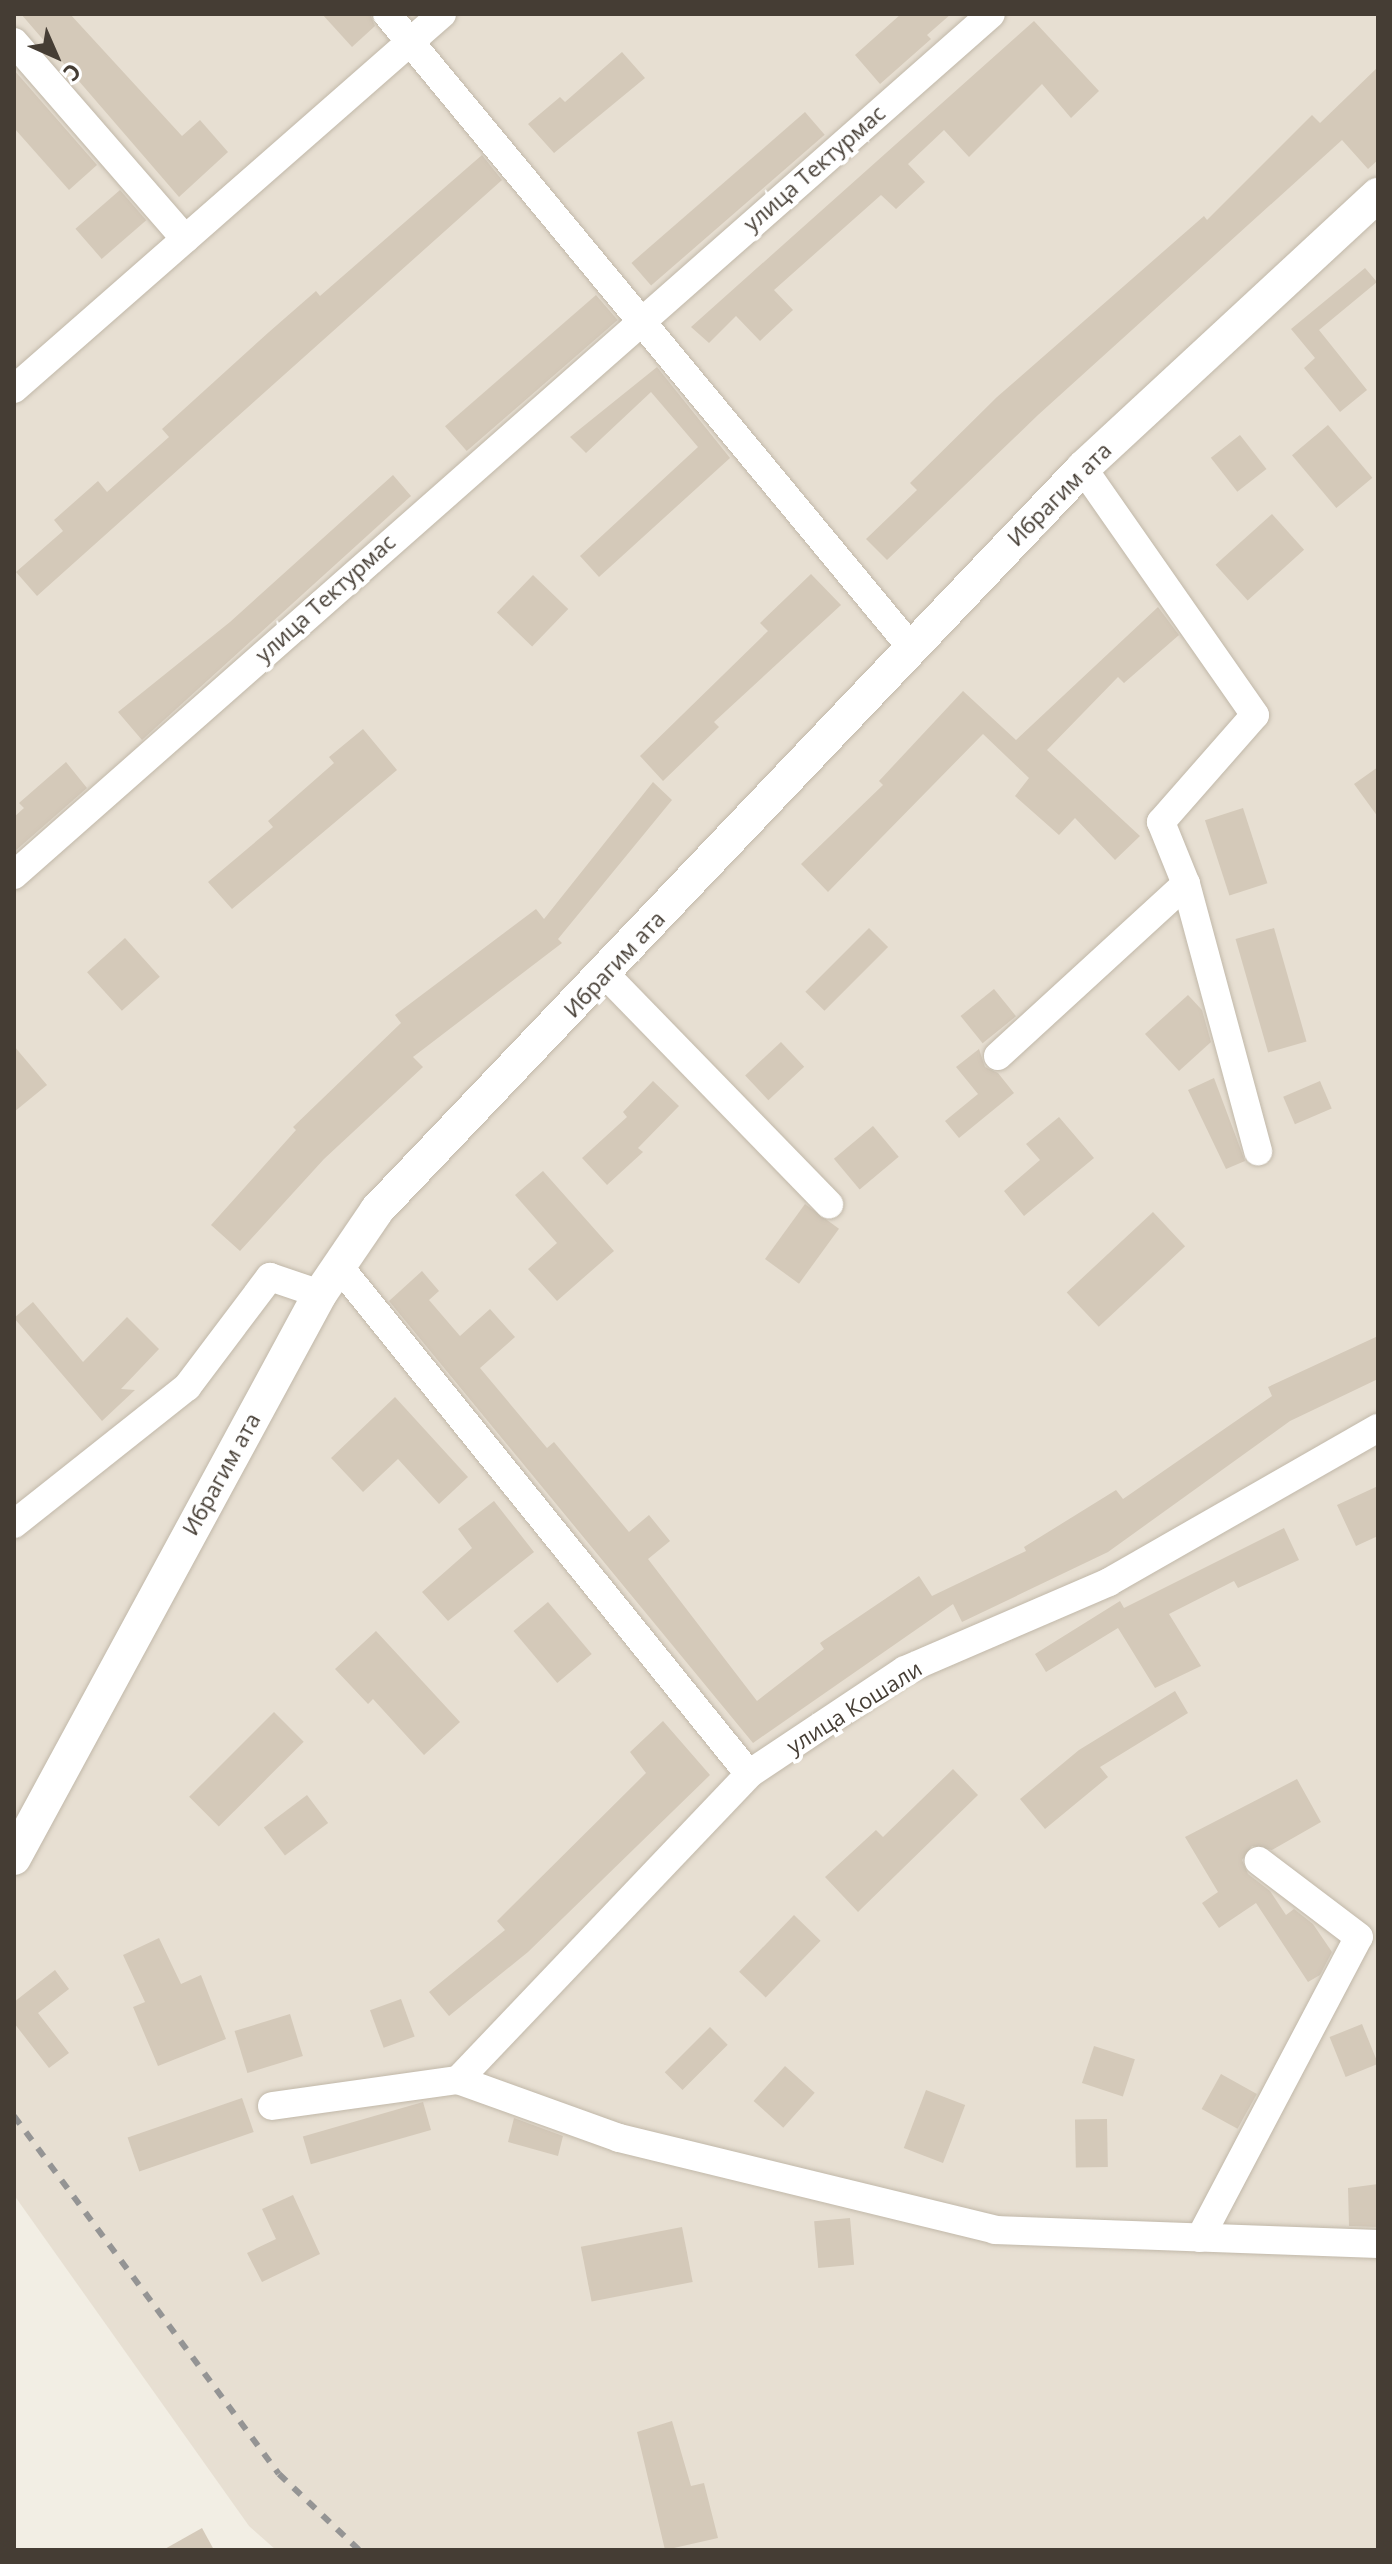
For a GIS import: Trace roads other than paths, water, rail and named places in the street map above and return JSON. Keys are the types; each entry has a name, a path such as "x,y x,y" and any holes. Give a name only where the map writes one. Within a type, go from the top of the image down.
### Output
{"street":[{"path":"387,14 637,321 910,646"},
{"path":"14,389 442,14"},
{"name":"улица Тектурмас","path":"14,875 637,321 991,14"},
{"path":"14,42 185,239"},
{"name":"Ибрагим ата","path":"14,1858 320,1294 377,1210 606,975 910,646 1083,468 1378,195"},
{"path":"1083,468 1255,715 1161,822 1186,884 1258,1151"},
{"path":"998,1056 1186,884"},
{"path":"606,975 829,1204"},
{"path":"338,1265 749,1774"},
{"path":"14,1524 187,1387 270,1277 320,1294"},
{"name":"улица Кошали","path":"458,2080 749,1774 905,1670 1109,1582 1378,1428"},
{"path":"1200,2238 1359,1937 1259,1861"},
{"path":"272,2106 458,2080 619,2138 995,2230 1378,2244"}],"railway":[{"path":"14,2116 279,2474 359,2550"}]}
